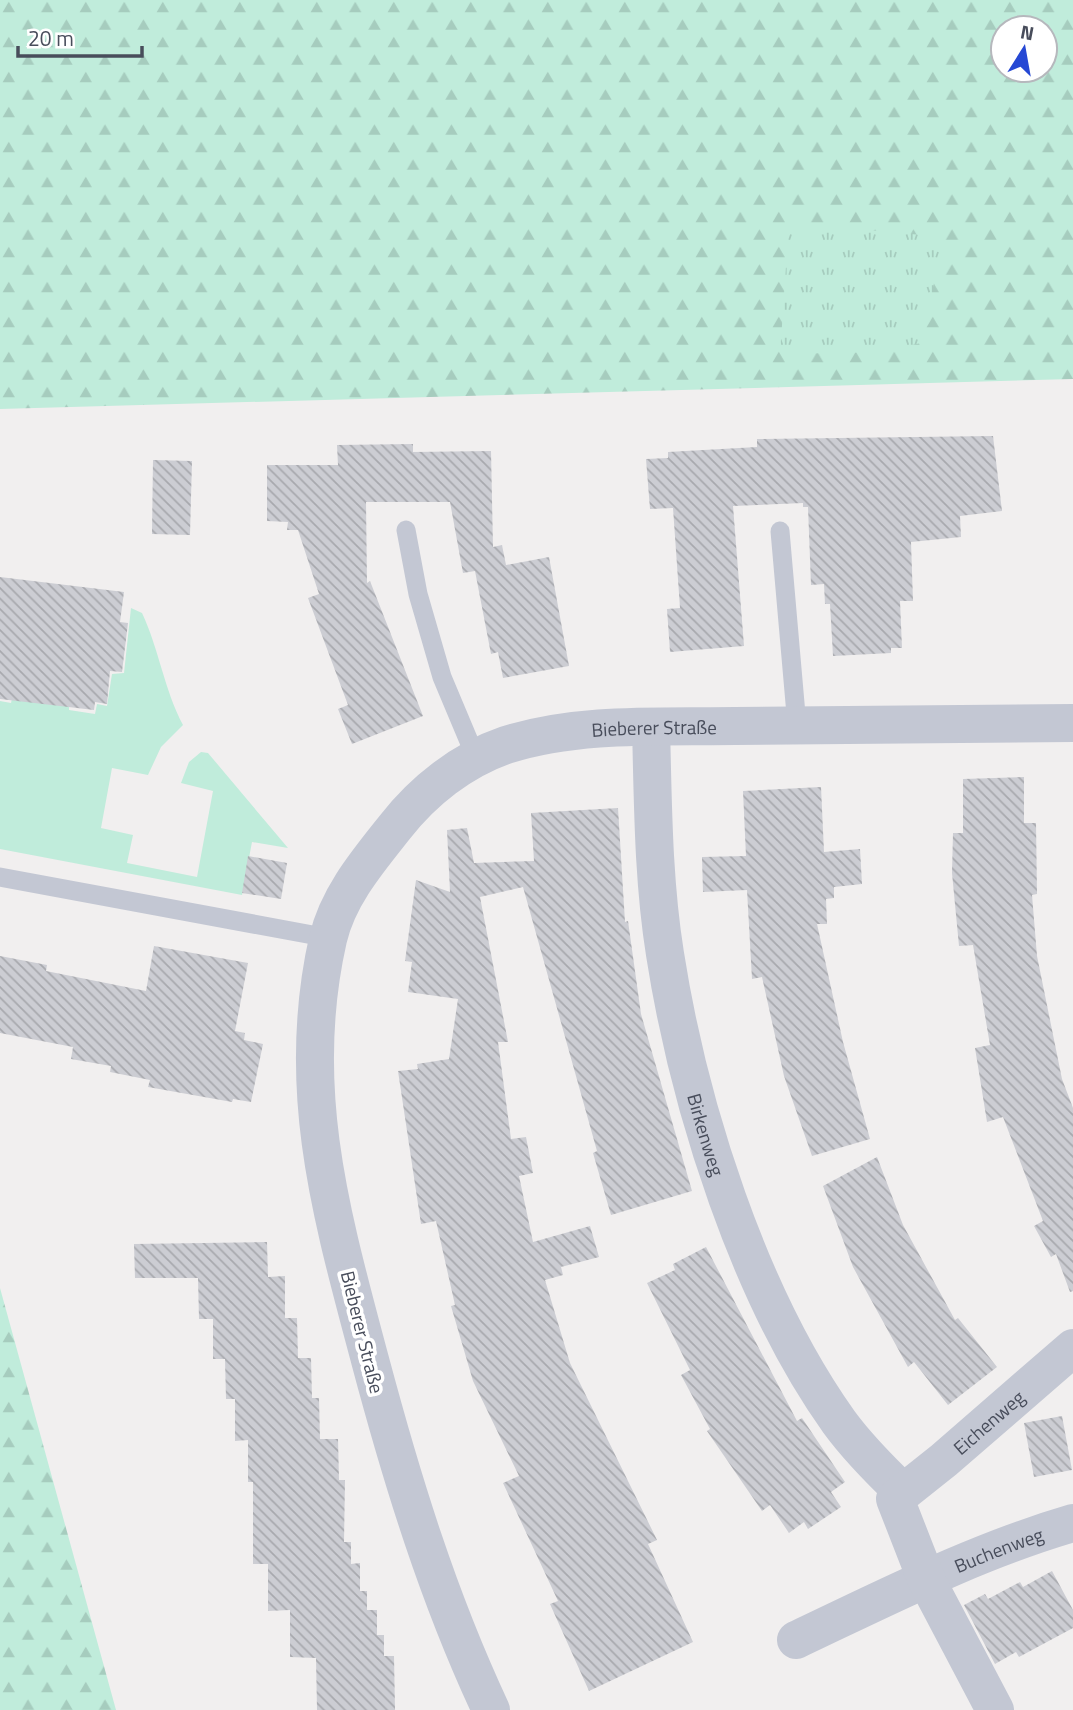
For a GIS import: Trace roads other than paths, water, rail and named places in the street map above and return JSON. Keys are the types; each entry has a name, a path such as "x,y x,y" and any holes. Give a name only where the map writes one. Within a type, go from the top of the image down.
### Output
{"street":[{"name":"Bieberer Straße","path":"491,1710 455,1633 401,1476 328,1193 317,1133 314,1076 316,1025 329,938 338,910 355,879 404,816 459,767 505,746 562,733 651,727 1073,723"},
{"name":"Birkenweg","path":"651,727 657,893 665,956 692,1078 719,1170 749,1255 808,1371 839,1421 868,1458 903,1492"},
{"name":"Eichenweg","path":"903,1492 944,1461 1073,1348"},
{"path":"903,1492 895,1499 927,1581 995,1710"},
{"name":"Buchenweg","path":"796,1640 927,1581 986,1551 1073,1522"}],"lane":[{"path":"406,530 418,594 442,677 477,758"},
{"path":"780,531 797,726"},
{"path":"0,877 329,938"}]}
